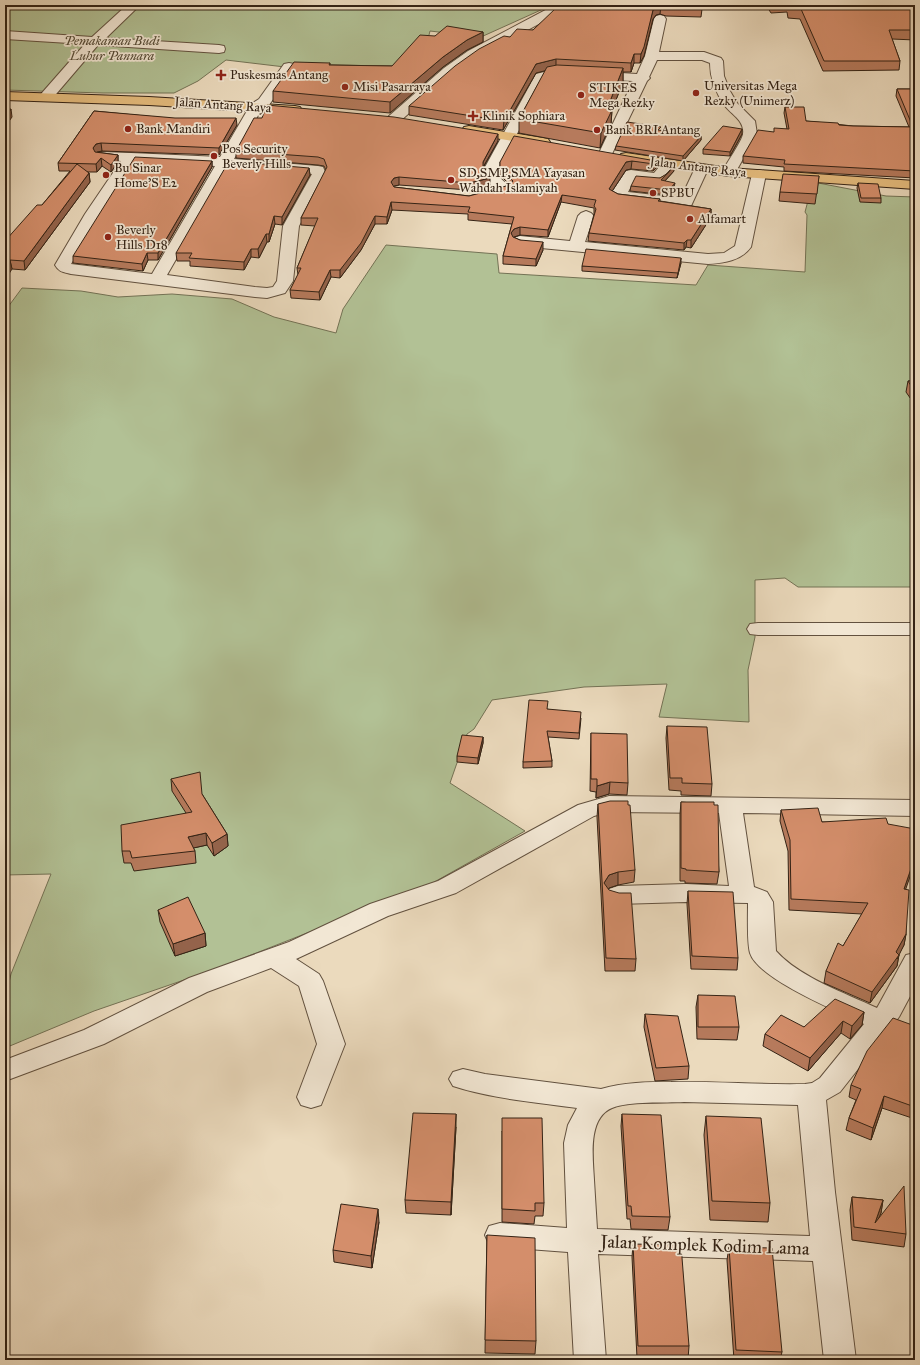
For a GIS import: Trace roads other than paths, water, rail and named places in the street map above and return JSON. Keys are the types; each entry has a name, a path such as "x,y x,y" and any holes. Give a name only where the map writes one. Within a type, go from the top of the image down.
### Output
{"main road":[{"name":"Jalan Antang Raya","path":"5,96 256,107 310,111"},
{"path":"379,118 410,121"},
{"path":"455,128 556,145"},
{"name":"Jalan Antang Raya","path":"591,151 701,169 729,172 915,184"}],"street":[{"path":"46,97 72,64 95,40 123,17 134,5"},
{"path":"394,119 449,72 473,54 564,5"},
{"path":"606,153 643,78 652,56 660,19"},
{"path":"5,35 219,49"},
{"path":"652,56 704,56 716,61 717,76 723,91 731,105 748,121 750,134 729,172"},
{"path":"157,280 223,162 256,107 264,102 289,67"},
{"path":"486,193 504,188 491,177 490,173 541,77 544,75 559,74 643,78"},
{"path":"102,156 131,157 223,162 319,171 319,174 291,226 285,281 279,290 273,292 255,292 66,268 63,265 93,214 131,157"},
{"path":"669,164 658,178 630,174 618,195 686,203 701,169"},
{"path":"520,241 708,259 730,257 738,253 743,247 760,174"},
{"path":"576,246 586,216"},
{"path":"758,629 915,630"},
{"path":"5,1071 94,1037 198,985 298,948 379,910 447,887 586,810 609,804 915,808"},
{"path":"730,805 743,894"},
{"path":"618,895 686,893 752,895 758,898 760,902 763,953 768,960 801,982 881,1021"},
{"path":"274,957 310,982 331,1044 310,1097"},
{"path":"463,1078 485,1085 601,1100 616,1096 638,1094 811,1094 826,1088 890,1010 915,962"},
{"name":"Jalan Komplek Kodim Lama","path":"811,1094 826,1249 840,1360"},
{"name":"Jalan Komplek Kodim Lama","path":"590,1360 578,1143 586,1115 601,1100"},
{"name":"Jalan Komplek Kodim Lama","path":"500,1235 583,1241 826,1249"}],"place":[{"name":"Puskesmas Antang","path":"221,75"},
{"name":"Misi Pasarraya","path":"345,87"},
{"name":"Universitas Mega Rezky (Unimerz)","path":"696,93"},
{"name":"STIKES Mega Rezky","path":"581,95"},
{"name":"Klinik Sophiara","path":"473,116"},
{"name":"Bank Mandiri","path":"128,129"},
{"name":"Bank BRI Antang","path":"597,130"},
{"name":"Pos Security Beverly Hills","path":"214,156"},
{"name":"Bu Sinar Home'S E2","path":"106,175"},
{"name":"SD,SMP,SMA Yayasan Wahdah Islamiyah","path":"451,180"},
{"name":"SPBU","path":"653,193"},
{"name":"Alfamart","path":"690,219"},
{"name":"Beverly Hills D18","path":"108,237"}],"park label":[{"name":"Pemakaman Budi Luhur Pannara","path":"112,48"}]}
